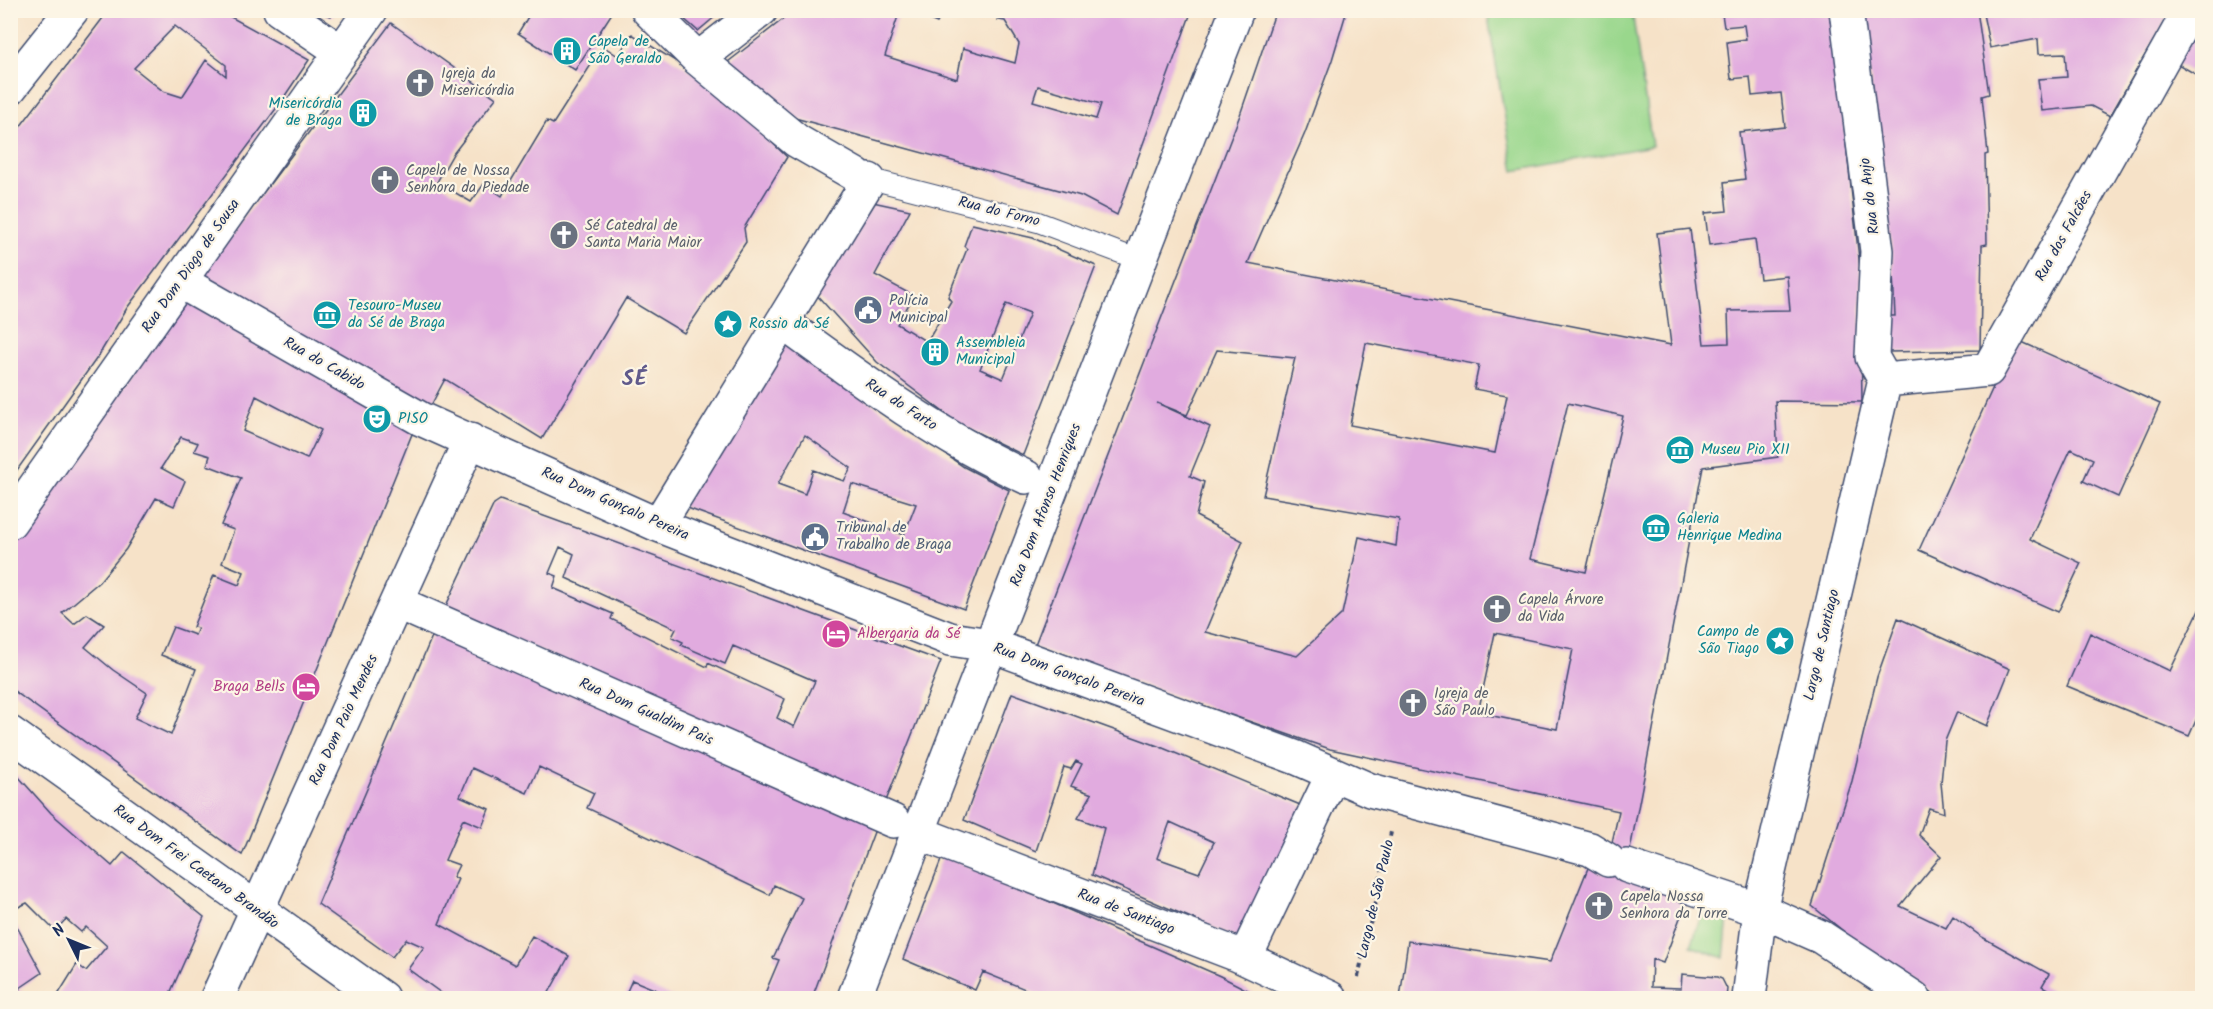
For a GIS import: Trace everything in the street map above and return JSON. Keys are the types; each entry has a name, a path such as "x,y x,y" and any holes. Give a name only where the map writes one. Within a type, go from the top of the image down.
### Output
{"street":[{"path":"10,88 72,10"},
{"path":"280,10 340,51"},
{"name":"Rua Dom Diogo de Sousa","path":"10,522 371,10"},
{"path":"648,10 698,59 797,141 863,177 782,322 658,525"},
{"path":"698,59 761,10"},
{"name":"Rua Dom Afonso Henriques","path":"854,999 906,827 990,645 1053,489 1139,260 1237,10"},
{"name":"Rua do Anjo","path":"1846,10 1877,251 1872,357 1885,380"},
{"name":"Rua dos Falcões","path":"1885,380 1988,370 2190,10"},
{"name":"Rua do Cabido","path":"181,282 421,419 470,440"},
{"name":"Rua do Farto","path":"782,322 877,390 978,455 1026,477"},
{"name":"Largo de Santiago","path":"1749,999 1760,910 1885,380"},
{"name":"Rua Dom Gonçalo Pereira","path":"470,440 658,525 950,639 990,645 1297,758 1332,776 1399,799 1590,849 1617,863 1760,910 1821,937 1914,999"},
{"name":"Rua Dom Paio Mendes","path":"217,999 399,603 470,440"},
{"name":"Rua Dom Gualdim Pais","path":"399,603 906,827"},
{"name":"Rua Dom Frei Caetano Brandão","path":"13,740 382,999"},
{"path":"1245,958 1332,776"},
{"name":"Rua de Santiago","path":"906,827 1245,958 1330,999"}],"lane":[{"name":"Rua do Forno","path":"863,177 1038,222 1139,260"}],"path":[{"name":"Largo de São Paulo","path":"1358,980 1399,799"}],"green space":[{"path":"1487,11 1632,11 1652,146 1514,171"},
{"path":"1704,907 1728,915 1724,958 1691,946"}],"building":[{"path":"109,10 218,10 309,60 278,106 127,308 99,355 10,480 10,140","holes":["175,26 226,65 226,76 206,60 182,97 163,91 134,68"]},
{"path":"309,10 340,10 331,16"},
{"name":"Capela de São Geraldo","path":"529,10 614,10 575,70 518,33 531,12"},
{"path":"674,10 723,10 698,31"},
{"path":"795,10 900,10 885,56 957,79 963,48 1015,63 1019,44 1005,21 998,20 1002,10 1192,10 1117,215 1081,196 795,118 724,65","holes":["1038,86 1101,104 1096,119 1033,101"]},
{"path":"906,10 944,10 937,23"},
{"path":"1276,10 1347,10 1332,60 1305,133 1248,263 1671,345 1657,233 1690,229 1704,344 1729,343 1728,311 1790,310 1787,276 1760,279 1755,239 1709,245 1705,213 1727,211 1724,182 1745,179 1739,132 1785,127 1781,93 1752,96 1750,77 1731,79 1727,42 1746,39 1744,25 1724,27 1722,14 1703,16 1703,10 1831,10 1860,268 1862,402 1775,401 1778,457 1703,467 1627,866 1686,902 1663,963 1652,959 1651,987 1681,988 1682,974 1717,977 1722,979 1727,989 1726,998 1400,998 1408,941 1550,962 1588,868 1605,874 1619,811 1330,749 1034,647 1240,115","holes":["1366,343 1479,365 1474,389 1507,395 1495,453 1350,425","1217,350 1295,358 1263,496 1399,519 1396,546 1359,537 1342,614 1297,656 1205,632 1243,541 1196,516 1204,482 1190,476 1210,427 1157,403 1187,415","1568,403 1623,416 1586,572 1530,559","1495,633 1573,649 1557,729 1478,713"]},
{"path":"1862,10 1977,10 1989,94 1982,96 1988,154 1985,155 1987,244 1982,245 1980,350 1889,352 1885,316 1895,316 1892,252"},
{"path":"1997,10 2171,10 2110,116 2091,106 2042,111 2038,79 2067,77 2065,53 2039,54 2038,39 1990,48 1983,14"},
{"path":"2202,19 2202,78 2176,63"},
{"name":"Sé Catedral de Santa Maria Maior","path":"391,23 496,98 453,154 437,182 471,202 484,184 502,196 547,121 553,124 603,46 618,56 632,34 709,82 787,157 744,228 746,242 684,333 626,298 542,439 445,379 428,411 200,277"},
{"path":"868,201 910,210 875,275 914,296 897,324 927,342 951,301 948,297 967,249 964,246 972,224 1033,238 1096,266 1023,455 958,423 877,362 814,292","holes":["1006,304 1030,313 1003,379 980,369"]},
{"path":"187,301 414,429 242,855 10,688 10,542","holes":["256,396 321,430 307,459 243,431","181,437 198,443 194,451 210,456 207,465 241,478 221,525 234,530 222,563 244,572 239,585 214,575 193,627 198,628 195,635 173,627 161,655 196,669 171,735 135,718 147,693 85,647 104,625 87,614 74,624 62,613 99,582 126,549 156,498 174,506 185,481 161,468"]},
{"path":"2015,339 2160,404 2118,497 2083,481 2093,459 2071,449 2030,539 2081,563 2058,612 1919,550"},
{"path":"781,341 964,467 1009,490 964,609 682,506","holes":["805,435 851,468 844,481 813,470 805,494 778,484","852,484 916,504 904,535 843,512"]},
{"path":"500,500 941,661 884,806 445,608 494,504","holes":["560,547 574,554 566,578 676,629 672,637 683,642 681,645 725,664 733,646 815,681 794,727 777,718 785,699 708,663 707,667 611,619 613,614 553,588 557,576 549,573"]},
{"path":"2202,604 2202,707 2189,736 2067,686 2090,633 2170,671"},
{"path":"1898,618 2010,669 1987,726 1957,712 1945,741 1941,783 1944,813 1929,808 1919,835 1941,856 1900,906 1946,928 1953,916 1982,937 2049,974 2042,986 2063,998 1939,998 1915,979 1866,949 1812,906 1852,781 1877,677"},
{"path":"436,627 877,824 812,998 763,998 779,960 773,958 802,898 774,885 770,895 587,808 594,793 539,767 527,793 472,768 460,796 489,809 482,827 463,819 445,860 459,865 453,877 458,879 439,924 515,965 532,936 569,956 546,998 448,998 408,969 424,947 406,939 392,957 318,904"},
{"path":"1012,693 1158,746 1305,807 1244,941 1092,875 1104,828 1078,818 1092,794 1071,786 1082,764 1076,761 1071,769 1064,767 1036,851 964,820","holes":["1170,822 1214,842 1199,873 1157,858"]},
{"path":"17,775 51,813 112,866 124,852 204,917 168,998 56,998 77,964 86,971 107,946 86,927 81,932 66,919 55,931 27,903 10,911 10,785"},
{"path":"943,855 1220,976 1259,996 1276,998 1047,998 983,972 975,990 903,959"},
{"path":"10,914 42,973 17,990 36,998 10,998"},
{"path":"632,980 676,998 624,998"}],"place":[{"name":"Capela de São Geraldo","path":"567,51"},
{"name":"Igreja da Misericórdia","path":"420,83"},
{"name":"Misericórdia de Braga","path":"363,113"},
{"name":"Capela de Nossa Senhora da Piedade","path":"385,180"},
{"name":"Sé Catedral de Santa Maria Maior","path":"564,235"},
{"name":"Polícia Municipal","path":"868,310"},
{"name":"Tesouro-Museu da Sé de Braga","path":"327,315"},
{"name":"Rossio da Sé","path":"728,324"},
{"name":"Assembleia Municipal","path":"935,352"},
{"name":"PISO","path":"377,419"},
{"name":"Museu Pio XII","path":"1680,450"},
{"name":"Galeria Henrique Medina","path":"1656,528"},
{"name":"Tribunal de Trabalho de Braga","path":"815,537"},
{"name":"Capela Árvore da Vida","path":"1497,609"},
{"name":"Albergaria da Sé","path":"836,634"},
{"name":"Campo de São Tiago","path":"1780,641"},
{"name":"Braga Bells","path":"306,687"},
{"name":"Igreja de São Paulo","path":"1413,703"},
{"name":"Capela Nossa Senhora da Torre","path":"1599,906"}],"district":[{"name":"SÉ","path":"635,379"}]}
